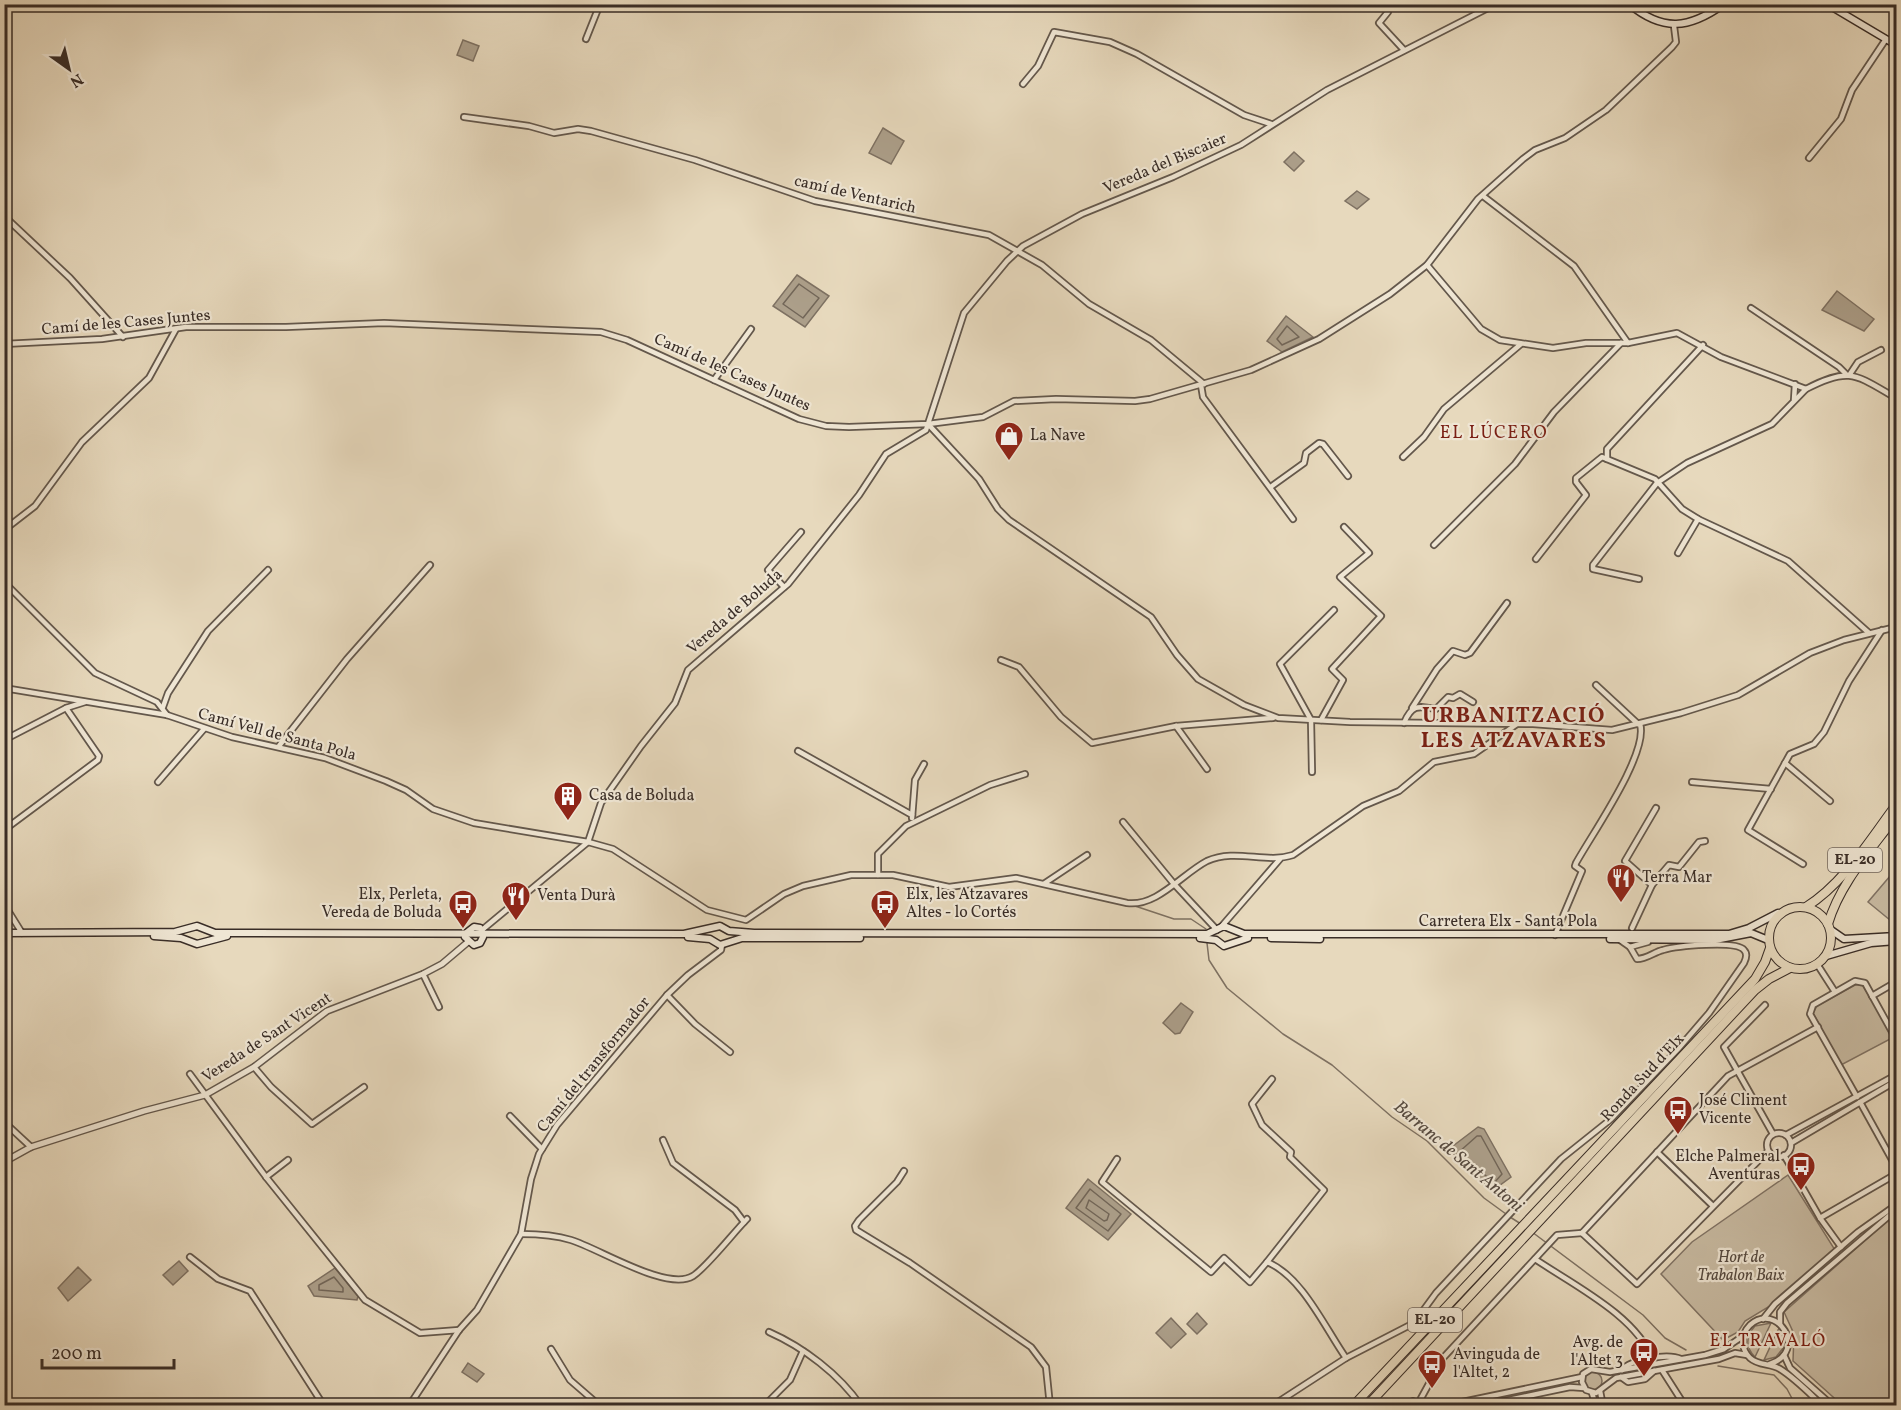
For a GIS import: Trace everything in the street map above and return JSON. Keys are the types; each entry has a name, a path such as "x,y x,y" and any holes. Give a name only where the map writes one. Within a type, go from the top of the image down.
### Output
{"highway":[{"name":"EL-20","path":"1769,944 1771,926 1778,914 1788,909 1806,907 1821,898 1839,881 1896,805"},
{"name":"EL-20","path":"1826,956 1832,939 1830,927 1841,891 1896,816"},
{"path":"1806,907 1823,916 1830,927"},
{"path":"1769,944 1774,957 1790,968"},
{"name":"Ronda Sud d'Elx","path":"1353,1406 1755,979 1766,962 1769,944"},
{"path":"1817,964 1826,956"},
{"name":"EL-20","path":"1790,968 1809,968 1817,964"},
{"name":"Ronda Sud d'Elx","path":"1367,1406 1755,990 1769,979 1790,968"}],"main road":[{"path":"1629,4 1656,21 1674,26 1699,19 1724,4"},
{"path":"1827,4 1896,45"},
{"name":"Carretera Elx - Santa Pola","path":"1233,941 1262,938 1620,938 1729,934 1749,928 1778,914"},
{"path":"4,935 175,932 197,926 206,931 466,937 477,944 483,934"},
{"path":"4,935 157,936 189,940 197,944 224,936 466,937 483,934 684,934 717,928 1000,935 1207,934 1227,926 1234,932 1233,941 1224,946 1216,940 927,937 742,938 729,940 722,945 714,941 688,937 483,934"},
{"path":"1830,927 1844,939 1896,938"},
{"path":"714,941 717,928"},
{"path":"189,940 190,929"},
{"path":"728,929 729,940"},
{"path":"1216,940 1218,929"},
{"path":"204,941 206,931"},
{"name":"Carretera Elx - Santa Pola","path":"1234,932 1555,935 1657,940 1715,940 1751,933 1769,944"},
{"path":"1826,956 1896,938"}],"street":[{"path":"586,39 600,4"},
{"path":"1382,4 1388,12 1379,23 1404,50"},
{"name":"Vereda del Biscaier","path":"928,424 964,313 986,284 1018,251 1082,214 1195,167 1241,145 1327,90 1496,4"},
{"name":"Camí de les Cases Juntes","path":"4,344 123,337 176,329 384,323 601,332 627,340 799,419 826,426 928,424 983,417 1014,401 1056,399 1135,401 1202,385 1251,370 1318,339 1390,294 1427,265 1466,213 1535,150 1565,138 1622,97 1676,42 1674,26"},
{"path":"1023,84 1038,66 1054,33 1089,37 1137,54 1244,115 1271,124"},
{"path":"1809,158 1841,118 1852,90 1886,39"},
{"name":"camí de Ventarich","path":"464,117 529,126 554,133 578,129 612,136 695,160 815,201 989,235 1042,265 1089,304 1150,340 1202,385"},
{"path":"1483,196 1574,266 1628,343"},
{"path":"4,216 70,278 123,337"},
{"path":"1427,265 1489,336 1521,344 1553,348 1587,343 1628,343 1677,333 1720,357 1806,389"},
{"path":"1751,308 1848,374 1896,398"},
{"path":"4,530 34,507 82,442 149,378 176,329"},
{"path":"714,380 751,329"},
{"path":"1434,545 1515,464 1554,412 1621,343"},
{"path":"1403,457 1424,437 1444,409 1521,344"},
{"path":"1607,459 1607,449 1702,345"},
{"path":"1639,579 1593,569 1593,565 1657,483 1687,463 1772,424 1806,389 1824,380 1848,374 1858,362 1881,350"},
{"path":"1794,384 1794,400"},
{"path":"1202,385 1203,397 1272,486 1293,519"},
{"path":"928,424 979,479 998,509 1009,520 1151,617 1177,655 1198,679 1244,705 1278,718"},
{"name":"Vereda de Boluda","path":"588,842 601,803 641,746 675,704 688,670 699,658 784,587 858,495 886,454 926,430 928,424"},
{"path":"1272,486 1304,463 1306,453 1319,443 1323,444 1348,476"},
{"path":"1536,559 1586,495 1576,482 1576,478 1602,457 1655,479 1682,509 1698,519 1788,561 1869,633"},
{"path":"1678,553 1698,519"},
{"path":"1321,720 1343,680 1332,669 1381,616 1340,576 1369,553 1344,526"},
{"path":"784,587 768,570 801,532"},
{"path":"279,746 347,659 430,565"},
{"path":"163,707 168,693 207,631 268,570"},
{"path":"4,582 94,673 163,707 167,716"},
{"path":"1404,723 1446,658 1453,651 1465,655 1470,653 1507,603"},
{"path":"1312,772 1311,720 1280,664 1334,610"},
{"path":"1001,660 1019,667 1061,717 1092,744 1176,726 1244,718 1517,724 1612,730 1738,695 1810,653 1869,633 1896,627"},
{"path":"1803,864 1748,830 1790,754 1814,744 1824,732 1849,681 1882,630"},
{"path":"1555,935 1582,870 1575,866 1576,863 1608,813 1640,746 1643,732 1639,724 1596,685"},
{"name":"Camí Vell de Santa Pola","path":"4,688 167,716 204,729 279,746 356,769 406,790 433,809 474,823 588,842 612,849 706,910 729,917"},
{"path":"1412,708 1417,705 1436,709 1448,697 1454,698 1460,694 1473,702"},
{"path":"4,741 66,708 87,701"},
{"path":"4,830 98,760 99,756 66,708"},
{"path":"1123,822 1174,884 1218,929 1280,859 1304,849 1363,806 1399,791 1434,762 1474,754 1517,724"},
{"path":"1176,726 1208,769"},
{"path":"158,782 204,729"},
{"path":"798,751 912,816"},
{"path":"1785,763 1830,801"},
{"path":"912,823 915,780 924,764"},
{"path":"878,875 878,855 912,823 990,785 1025,774"},
{"path":"1692,782 1771,789"},
{"path":"1652,885 1625,861 1656,808"},
{"path":"1632,928 1652,885 1670,865 1678,867 1699,842 1705,841"},
{"path":"483,934 588,842"},
{"path":"729,917 746,920 784,894 829,878 878,875 949,887 966,886 998,878 1016,878 1136,904 1143,903 1208,861 1220,857 1235,854 1280,859"},
{"path":"1045,883 1087,855"},
{"path":"4,904 22,933"},
{"path":"717,928 729,917"},
{"path":"728,929 729,917"},
{"path":"1272,1406 1346,1358 1414,1323 1436,1293 1561,1159 1611,1119 1678,1049 1709,1013 1747,956 1744,949 1737,945 1719,945 1676,947 1644,959 1637,958 1620,938 1626,928 1632,928 1640,936"},
{"name":"Vereda de Sant Vicent","path":"4,1162 31,1147 144,1111 205,1095 254,1066 327,1011 423,974 442,964 466,937"},
{"path":"1630,947 1657,940"},
{"name":"Camí del transformador","path":"409,1406 459,1330 477,1310 521,1234 531,1179 542,1149 557,1125 667,996 688,975 721,950 722,945"},
{"path":"1817,964 1835,992"},
{"path":"423,974 439,1007"},
{"path":"1896,1039 1865,983 1855,981 1813,1005 1810,1014 1896,1167"},
{"path":"1872,996 1896,982"},
{"path":"667,996 695,1024 730,1052"},
{"path":"1765,1005 1724,1047 1773,1134"},
{"path":"1404,1406 1410,1401 1421,1404 1443,1358 1535,1258 1556,1236 1582,1233 1728,1076 1818,1027"},
{"path":"254,1066 271,1087 312,1124 364,1087"},
{"path":"190,1074 266,1178 365,1300 420,1333 459,1330"},
{"path":"1791,1143 1786,1135 1780,1132 1773,1134 1767,1142 1768,1151 1777,1157 1785,1155 1791,1143 1896,1075"},
{"path":"1117,1159 1102,1182 1211,1272 1224,1258 1250,1282 1324,1191 1290,1157 1290,1152 1262,1125 1252,1104 1272,1079"},
{"path":"1786,1135 1896,1082"},
{"path":"510,1116 542,1149"},
{"path":"4,1122 31,1147"},
{"path":"521,1234 550,1235 572,1240 634,1270 677,1279 692,1277 746,1220 673,1163 663,1140"},
{"path":"1582,1233 1631,1282 1637,1284 1642,1282 1768,1151"},
{"path":"1657,1152 1713,1206"},
{"path":"1785,1155 1820,1218 1841,1246"},
{"path":"266,1178 288,1160"},
{"path":"904,1171 897,1182 859,1220 855,1226 856,1230 918,1268 1031,1347 1046,1367 1050,1406"},
{"path":"1820,1218 1896,1174"},
{"path":"1443,1406 1582,1377 1591,1369 1602,1372 1622,1370 1632,1363 1653,1362 1674,1356 1681,1359 1724,1349 1743,1336 1748,1327 1763,1319 1775,1304 1841,1246 1896,1205"},
{"path":"1770,1364 1784,1355 1789,1342 1780,1324 1780,1312 1787,1303 1896,1210"},
{"path":"190,1257 218,1279 250,1291 324,1406"},
{"path":"1535,1258 1617,1314 1636,1333 1653,1362"},
{"path":"1267,1262 1283,1270 1299,1285 1346,1358"},
{"path":"1763,1319 1780,1324"},
{"path":"769,1332 795,1344 837,1378 861,1406"},
{"path":"1743,1336 1743,1346 1747,1355"},
{"path":"551,1349 570,1380 600,1406"},
{"path":"768,1402 790,1380 803,1351"},
{"path":"1592,1393 1600,1391 1605,1384 1621,1377 1719,1359 1735,1353 1747,1355 1759,1364 1770,1364 1791,1377 1823,1406"},
{"path":"1784,1355 1790,1368 1833,1406"},
{"path":"1662,1370 1683,1405"},
{"path":"1602,1372 1605,1384"},
{"path":"1582,1377 1584,1388"},
{"path":"1480,1406 1570,1387 1584,1388 1592,1393 1596,1406"},
{"path":"1600,1391 1603,1406"}],"green space":[{"path":"1896,869 1896,925 1868,902"},
{"path":"1862,984 1894,1037 1841,1065 1813,1013 1817,1006 1855,985"},
{"name":"Hort de Trabalon Baix","path":"1788,1175 1835,1250 1770,1306 1745,1321 1738,1332 1723,1340 1661,1274 1692,1242"},
{"path":"1896,1213 1896,1405 1842,1405 1793,1361 1794,1334 1784,1312"},
{"path":"1771,1323 1755,1357 1748,1345 1750,1334 1755,1326"},
{"path":"1779,1328 1783,1334 1784,1347 1776,1357 1764,1360"},
{"path":"1593,1372 1599,1375 1602,1381 1599,1387 1593,1390 1587,1387 1584,1381 1587,1375"}],"water":[{"path":"463,40 479,46 473,61 457,55"},
{"path":"883,128 904,141 891,164 869,153"},
{"path":"1294,152 1304,161 1294,171 1284,162"},
{"path":"1357,191 1369,199 1357,209 1345,201"},
{"path":"797,275 829,296 805,327 773,306"},
{"path":"1837,291 1874,319 1864,331 1822,310"},
{"path":"1286,316 1313,337 1282,352 1267,341"},
{"path":"1181,1003 1193,1012 1180,1033 1175,1034 1163,1023"},
{"path":"1478,1127 1484,1129 1511,1177 1492,1191 1449,1149"},
{"path":"1088,1179 1131,1214 1108,1240 1066,1208"},
{"path":"179,1261 188,1271 173,1285 163,1275"},
{"path":"78,1267 91,1280 68,1301 58,1288"},
{"path":"335,1268 358,1296 357,1300 314,1296 308,1286"},
{"path":"1197,1313 1207,1324 1197,1334 1187,1324"},
{"path":"1171,1318 1186,1334 1171,1348 1156,1333"},
{"path":"468,1363 484,1374 477,1382 462,1372"}],"waterway":[{"path":"1132,905 1174,919 1191,919 1206,929"},
{"name":"Barranc de Sant Antoni","path":"1207,943 1209,960 1227,988 1283,1034 1332,1065 1392,1117 1427,1141 1484,1198 1506,1214"},
{"name":"Barranc de Sant Antoni","path":"1510,1217 1521,1224"},
{"name":"Barranc de Sant Antoni","path":"1532,1232 1643,1315 1665,1338 1686,1350"},
{"name":"Barranc de Sant Antoni","path":"1718,1366 1774,1375 1787,1389 1796,1406"}],"place":[{"name":"La Nave","path":"1009,462"},
{"name":"Casa de Boluda","path":"568,822"},
{"name":"Terra Mar","path":"1621,904"},
{"name":"Venta Durà","path":"516,922"},
{"name":"Elx, Perleta, Vereda de Boluda","path":"463,930"},
{"name":"Elx, les Atzavares Altes - lo Cortés","path":"885,930"},
{"name":"José Climent Vicente","path":"1678,1136"},
{"name":"Elche Palmeral Aventuras","path":"1801,1192"},
{"name":"Avg. de l'Altet 3","path":"1644,1378"},
{"name":"Avinguda de l'Altet, 2","path":"1432,1390"}],"district":[{"name":"EL LÚCERO","path":"1494,433"},
{"name":"URBANITZACIÓ LES ATZAVARES","path":"1514,728"},
{"name":"EL TRAVALÓ","path":"1768,1341"}]}
